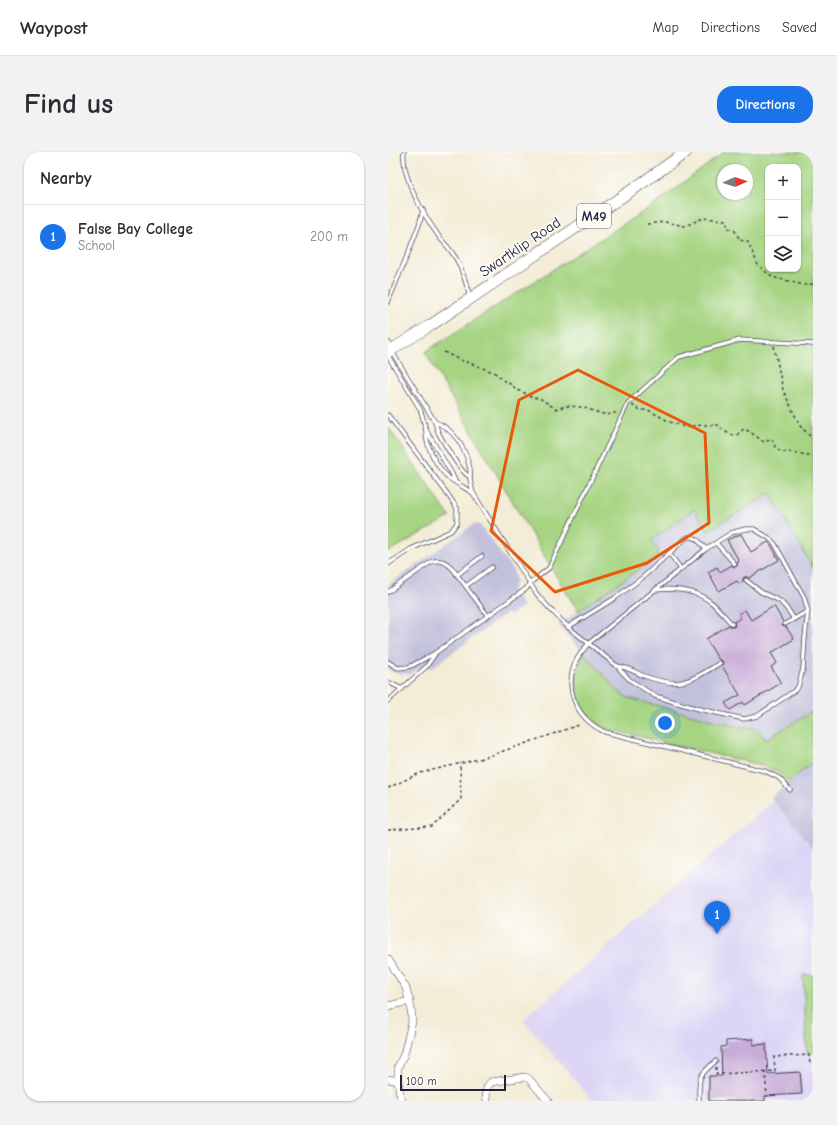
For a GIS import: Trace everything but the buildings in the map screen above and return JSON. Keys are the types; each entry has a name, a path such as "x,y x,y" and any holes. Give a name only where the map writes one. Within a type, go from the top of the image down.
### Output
{"main road":[{"name":"Swartklip Road","path":"389,350 431,325 686,152"}],"street":[{"path":"388,959 406,988 410,1001 412,1022 404,1054 398,1067 398,1081 401,1101"},
{"path":"388,1006 410,1001"},
{"path":"487,1101 486,1091 491,1082 522,1077 530,1079 546,1101"},
{"path":"388,1079 398,1081"}],"lane":[{"path":"404,152 404,161 415,196 422,210 456,259 470,298"},
{"path":"388,302 419,226 422,210"},
{"path":"388,662 398,668 408,667 435,653 526,589 530,583 549,568 628,403 679,356 740,340 813,344"},
{"path":"389,350 436,422 438,432 446,446 464,473 470,477"},
{"path":"389,350 420,409 426,430 427,441 432,454 441,469 449,478 473,493"},
{"path":"388,416 457,508 457,523 450,531 411,550 388,564"},
{"path":"436,422 443,424 452,432 462,448 470,465 470,477 473,493 536,592 568,626 588,643 618,666 630,680 655,696 695,708 744,719 757,716 798,687 803,669 808,611 804,597 798,585 770,538 754,529 745,529 731,533 706,549 588,643 576,660 572,673 571,686 578,709 585,718 594,726 610,734 765,770 779,778 790,790"},
{"path":"426,430 455,481"},
{"path":"568,626 615,598 642,578 689,536 694,537 706,549"},
{"path":"716,543 735,564"},
{"path":"669,553 681,569"},
{"path":"458,575 482,556"},
{"path":"388,592 431,562 436,560 442,561 446,562 458,575 488,616"},
{"path":"466,586 492,567"},
{"path":"746,580 761,592 780,601 794,619"},
{"path":"654,590 677,589 697,594 712,603 732,624"},
{"path":"785,624 808,611"},
{"path":"388,700 426,667 435,653"},
{"path":"618,666 623,666 663,682 679,683 698,677 720,663"},
{"path":"388,682 402,689"},
{"path":"700,1101 699,1081 706,1070 716,1061"}],"path":[{"path":"647,224 664,222 685,226 703,218 726,220 728,228 735,231 740,240 748,242 758,265 772,277 804,285 813,284"},
{"path":"774,342 783,390 800,426 813,439"},
{"path":"388,788 420,773 483,758 579,725"},
{"path":"388,830 432,827 461,799 460,763"},
{"path":"716,1061 716,1074 774,1071 774,1057 809,1055 810,1064"},
{"path":"765,1071 767,1097"}],"highlighted area":[{"path":"578,370 705,433 709,523 647,563 555,592 491,531 519,400"}],"shaded area":[{"path":"770,493 813,568 813,711 765,740 761,732 753,728 740,727 628,698 622,695 558,625 657,557 655,546 651,541 694,509 708,531"},
{"path":"474,524 480,525 514,572 516,581 512,590 523,606 509,616 507,613 430,669 426,664 409,674 400,674 388,670 388,585"},
{"path":"813,762 813,848 771,798"},
{"path":"773,801 813,848 813,1101 593,1101 523,1020"}],"green space":[{"path":"724,152 813,152 813,568 770,493 708,531 694,509 651,541 658,550 657,557 578,611 425,352 661,200"},
{"path":"388,427 450,517 388,552"},
{"path":"584,653 618,691 628,698 740,727 755,729 760,732 765,740 813,711 813,762 789,782 776,771 761,765 603,727 583,710 576,692 577,672"},
{"path":"803,975 813,975 813,1053 807,1054"}],"place":[{"name":"False Bay College","path":"717,934"}]}
